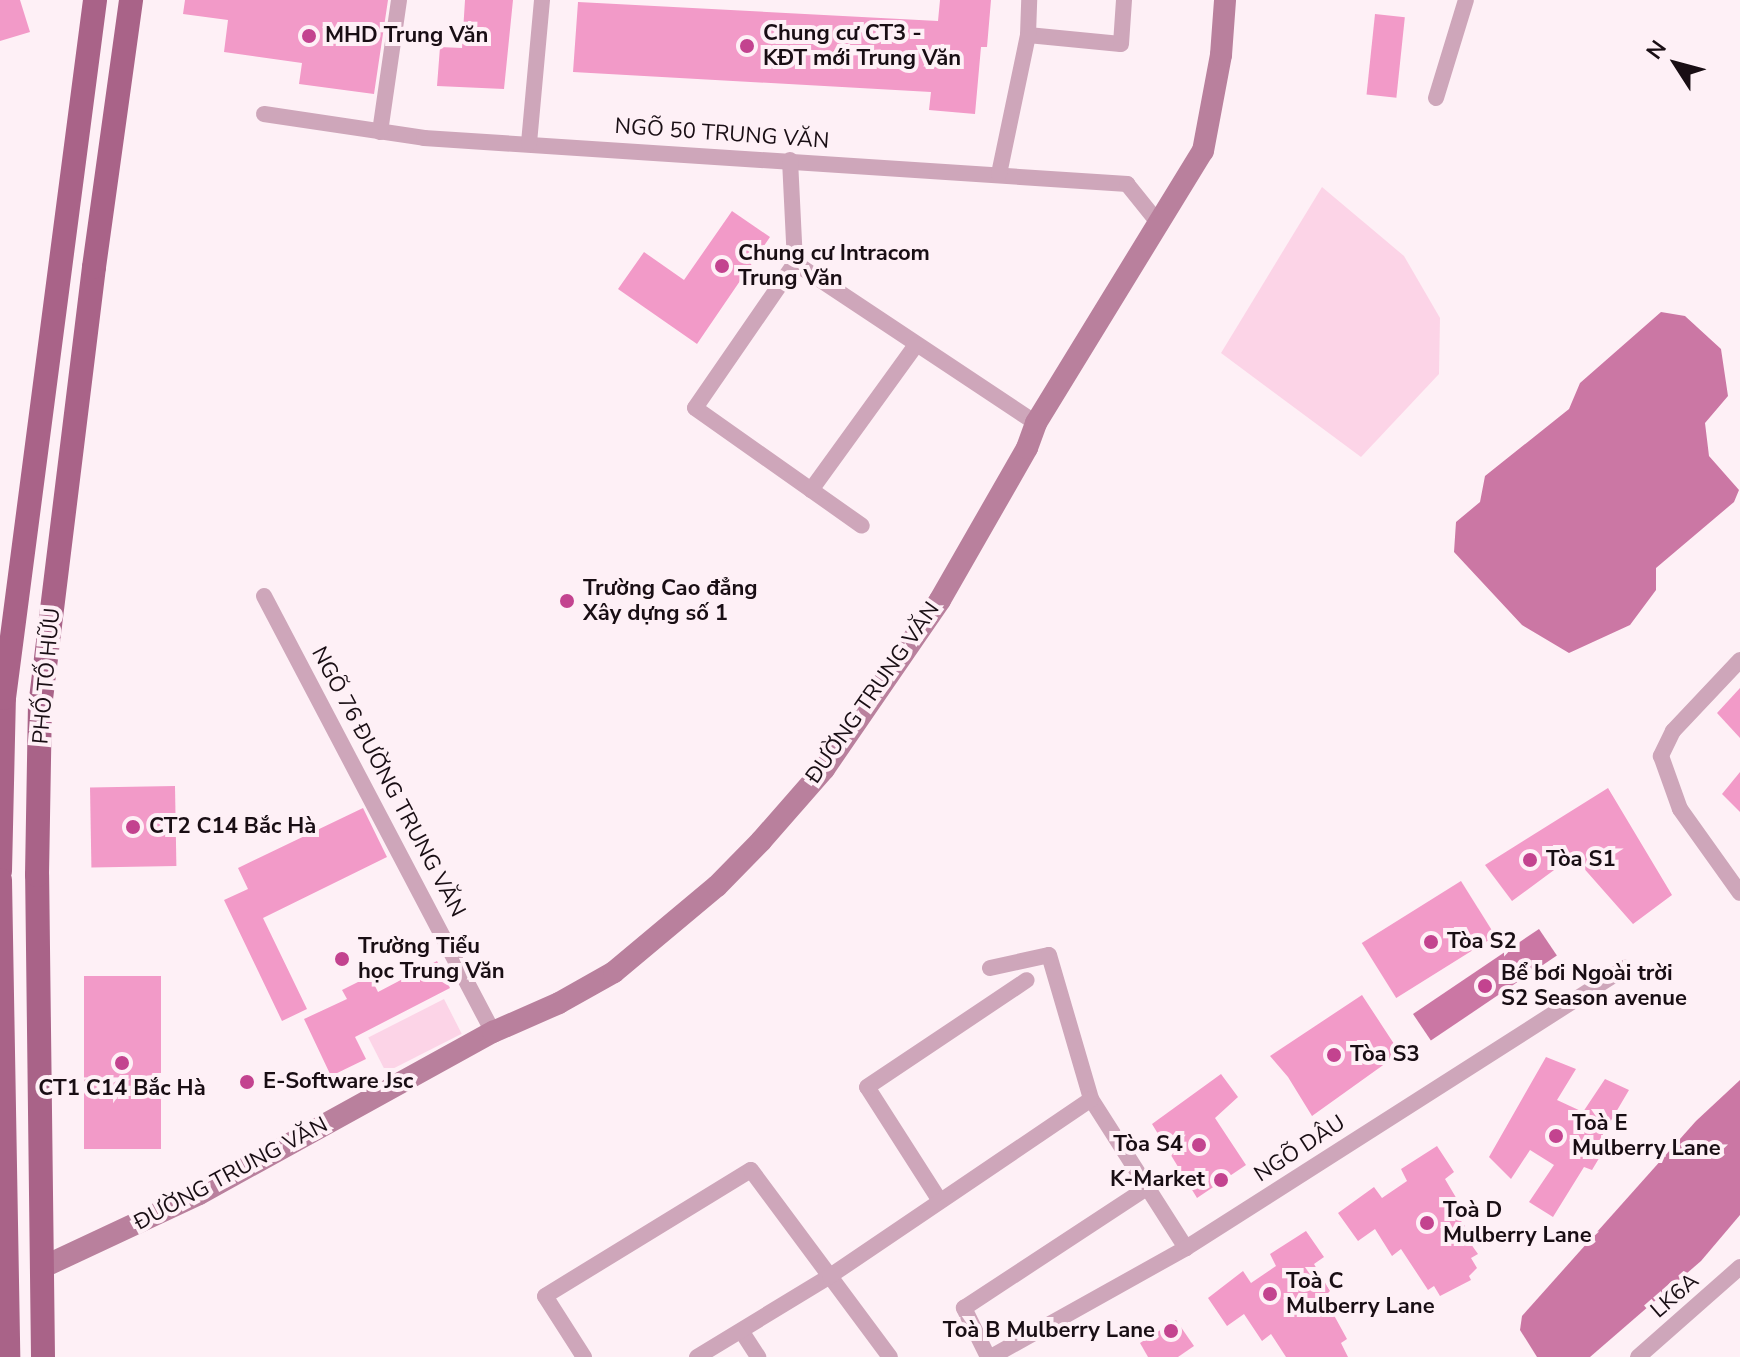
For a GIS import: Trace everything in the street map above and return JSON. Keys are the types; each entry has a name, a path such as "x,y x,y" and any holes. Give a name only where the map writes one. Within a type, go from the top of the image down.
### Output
{"main road":[{"name":"PHỐ TỐ HỮU","path":"6,1357 0,876 4,698 95,0"},
{"name":"PHỐ TỐ HỮU","path":"43,1357 37,875 40,707 131,0"},
{"path":"18,580 56,581"},
{"path":"0,876 20,871 37,875"},
{"path":"3,1276 41,1268"},
{"path":"0,1347 6,1357"}],"street":[{"path":"380,132 399,0"},
{"path":"529,143 542,0"},
{"path":"999,174 1028,35 1029,0"},
{"path":"1028,35 1121,44 1124,0"},
{"name":"ĐƯỜNG TRUNG VĂN","path":"41,1268 199,1194 493,1032 559,1003 614,972 717,886 761,841 824,769 940,600 1020,460 1036,423 1203,151 1221,55 1225,0"},
{"path":"1436,98 1466,0"},
{"name":"NGÕ 50 TRUNG VĂN","path":"264,114 424,138 1127,184 1160,225"},
{"path":"790,160 795,263 695,408 862,526"},
{"path":"795,263 1036,423"},
{"path":"811,490 916,345"},
{"name":"NGÕ 76 ĐƯỜNG TRUNG VĂN","path":"264,596 493,1032"},
{"path":"1740,660 1673,731 1661,756 1680,809 1740,893"},
{"path":"990,968 1049,955 1091,1099 1145,1189 1186,1248"},
{"name":"NGÕ DÂU","path":"990,1357 1186,1248 1625,968"},
{"path":"940,1201 867,1087 1027,980"},
{"path":"697,1357 830,1276 1091,1099"},
{"path":"584,1357 545,1296 751,1170 890,1357"},
{"path":"990,1357 964,1308 1145,1189"},
{"name":"LK6A","path":"1638,1357 1740,1267"},
{"path":"742,1332 758,1357"}],"shaded area":[{"path":"1322,187 1404,256 1440,318 1439,374 1361,457 1221,353"},
{"path":"1661,312 1685,316 1721,349 1728,396 1705,423 1709,456 1739,490 1734,502 1656,568 1656,590 1630,625 1569,653 1522,625 1454,552 1456,522 1480,502 1485,476 1569,409 1580,383"},
{"name":"Bể bơi Ngoài trời S2 Season avenue","path":"1539,929 1557,956 1431,1041 1413,1014"},
{"path":"444,999 462,1034 386,1072 368,1038"},
{"path":"1740,1080 1740,1215 1701,1261 1590,1357 1537,1357 1520,1330 1522,1316 1696,1121"}],"building":[{"path":"0,0 20,0 30,32 0,41"},
{"name":"MHD Trung Văn","path":"185,0 388,0 374,94 299,84 302,63 224,52 228,20 183,14"},
{"path":"465,0 513,0 504,89 437,86 440,47 462,48"},
{"name":"Chung cư CT3 - KĐT mới Trung Văn","path":"940,0 991,0 987,47 981,47 975,114 929,110 931,92 573,72 578,2 938,21"},
{"path":"1375,14 1405,17 1396,98 1367,95"},
{"name":"Chung cư Intracom Trung Văn","path":"732,211 770,237 697,344 618,289 644,252 684,280"},
{"path":"1740,688 1740,738 1717,713"},
{"path":"1740,772 1740,812 1722,794"},
{"name":"CT2 C14 Bắc Hà","path":"175,786 176,866 91,867 90,787"},
{"name":"Tòa S1","path":"1608,788 1672,895 1633,924 1573,856 1512,901 1485,865"},
{"path":"363,808 387,857 263,918 307,1009 282,1021 224,900 248,889 238,868"},
{"name":"Tòa S2","path":"1461,881 1495,936 1396,998 1362,943"},
{"path":"437,961 450,988 355,1037 366,1059 331,1076 304,1019 347,999 342,990 370,976 378,992"},
{"name":"CT1 C14 Bắc Hà","path":"84,976 161,976 161,1149 84,1149"},
{"name":"Tòa S3","path":"1362,995 1400,1053 1312,1116 1288,1077 1270,1056"},
{"name":"Toà E Mulberry Lane","path":"1546,1057 1576,1069 1557,1100 1583,1112 1605,1079 1629,1090 1599,1141 1607,1145 1592,1170 1584,1167 1553,1217 1529,1202 1554,1165 1530,1150 1511,1179 1489,1157"},
{"name":"Tòa S4","path":"1221,1074 1238,1097 1215,1118 1246,1165 1197,1198 1152,1124"},
{"name":"Toà D Mulberry Lane","path":"1437,1146 1454,1172 1445,1179 1461,1206 1454,1212 1465,1226 1461,1230 1478,1254 1471,1258 1477,1268 1469,1276 1471,1280 1440,1296 1434,1286 1428,1290 1401,1249 1392,1256 1375,1229 1358,1241 1338,1213 1374,1187 1382,1198 1407,1181 1401,1169"},
{"name":"Toà C Mulberry Lane","path":"1306,1231 1324,1257 1314,1264 1330,1291 1324,1297 1347,1339 1341,1343 1348,1357 1286,1357 1271,1334 1262,1341 1244,1314 1227,1326 1208,1298 1243,1271 1251,1283 1276,1266 1270,1254"},
{"name":"Toà B Mulberry Lane","path":"1176,1320 1194,1346 1178,1357 1148,1357 1140,1343"}],"place":[{"name":"MHD Trung Văn","path":"309,36"},
{"name":"Chung cư CT3 - KĐT mới Trung Văn","path":"747,46"},
{"name":"Chung cư Intracom Trung Văn","path":"722,266"},
{"name":"Trường Cao đẳng Xây dựng số 1","path":"567,601"},
{"name":"CT2 C14 Bắc Hà","path":"133,827"},
{"name":"Tòa S1","path":"1530,860"},
{"name":"Tòa S2","path":"1431,942"},
{"name":"Trường Tiểu học Trung Văn","path":"342,959"},
{"name":"Bể bơi Ngoài trời S2 Season avenue","path":"1485,986"},
{"name":"Tòa S3","path":"1334,1055"},
{"name":"CT1 C14 Bắc Hà","path":"122,1063"},
{"name":"E-Software Jsc","path":"247,1082"},
{"name":"Toà E Mulberry Lane","path":"1556,1136"},
{"name":"Tòa S4","path":"1199,1145"},
{"name":"K-Market","path":"1221,1180"},
{"name":"Toà D Mulberry Lane","path":"1427,1223"},
{"name":"Toà C Mulberry Lane","path":"1270,1294"},
{"name":"Toà B Mulberry Lane","path":"1171,1331"}]}
